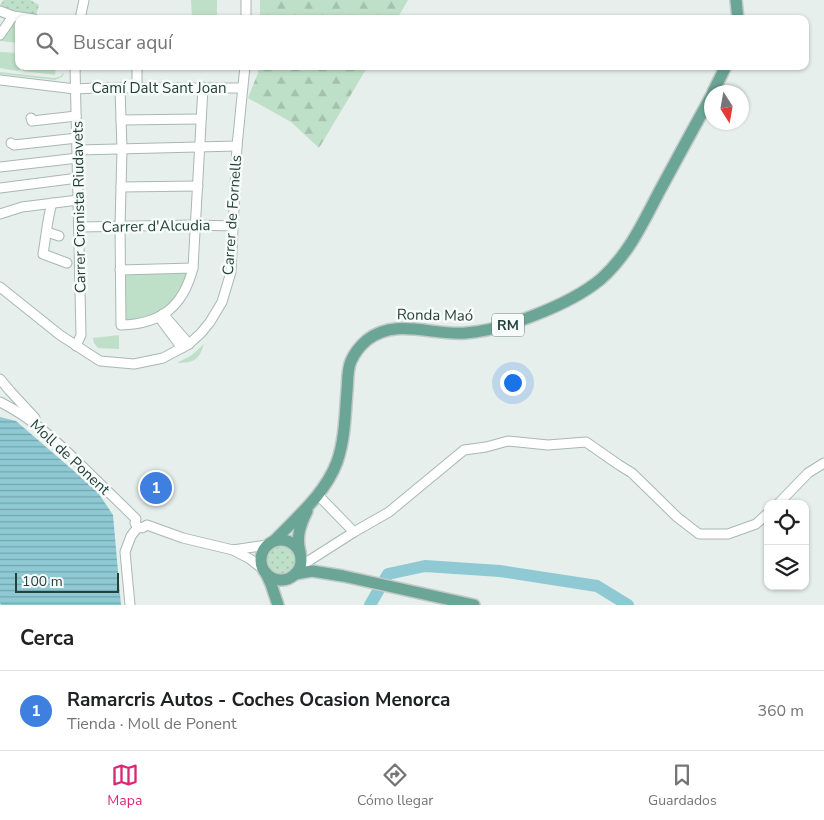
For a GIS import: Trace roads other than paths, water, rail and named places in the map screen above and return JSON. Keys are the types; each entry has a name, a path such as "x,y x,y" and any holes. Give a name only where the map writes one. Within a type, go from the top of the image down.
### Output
{"main road":[{"path":"738,0 738,15"},
{"name":"Ronda Maó","path":"716,85 724,70"},
{"name":"Ronda Maó","path":"302,556 297,542 298,532 315,497 334,468 340,452 345,427 349,368 353,357 365,342 382,332 399,328 465,334 497,328 541,313 577,296 610,271 630,246 704,109"},
{"name":"Ronda Maó","path":"270,543 315,497"},
{"path":"279,605 262,565 262,554 270,543 286,540 296,547 302,556 320,568 343,576"},
{"path":"279,605 286,584 300,566 302,556"},
{"path":"265,572 281,580 312,571 398,587 474,605"}],"street":[{"path":"81,15 84,0"},
{"path":"246,0 246,15"},
{"path":"0,11 13,16 0,35"},
{"name":"Carrer Cronista Riudavets","path":"75,70 81,335 76,346"},
{"path":"137,70 137,88"},
{"name":"Carrer de Fornells","path":"0,287 60,335 100,361 134,364 163,358 185,346 201,332 210,322 222,302 231,272 237,146 244,70"},
{"name":"Camí Dalt Sant Joan","path":"0,80 75,89 242,88"},
{"path":"120,88 122,149 120,226 121,325 134,325 146,323 161,316 175,305 186,290 193,268 203,88"},
{"path":"32,118 32,120 76,116"},
{"path":"121,120 201,119"},
{"path":"11,143 14,145 77,138"},
{"path":"0,167 122,149 237,146"},
{"path":"0,188 78,178"},
{"path":"121,187 198,186"},
{"path":"0,214 22,207 78,200"},
{"path":"52,203 42,254 67,263"},
{"name":"Carrer d'Alcudia","path":"80,227 233,226"},
{"path":"47,232 59,236"},
{"path":"120,270 193,268"},
{"path":"161,316 185,346"},
{"path":"0,378 55,440"},
{"name":"Moll de Ponent","path":"0,402 16,410 55,440 140,524 183,538 233,550 250,559 265,572"},
{"path":"302,556 354,532 389,512 464,450 508,441 548,445 586,442 632,473 677,517 699,534 728,534 756,524 764,517"},
{"path":"782,500 808,474 824,463"},
{"path":"315,497 354,532"},
{"path":"130,605 125,552 131,536 140,524"},
{"name":"Moll de Ponent","path":"233,550 270,543"}],"water":[{"path":"0,417 16,421 97,491 113,515 121,605 1,605"}],"waterway":[{"path":"370,605 388,574 425,566 500,571 597,586 628,605"}],"place":[{"name":"Ramarcris Autos - Coches Ocasion Menorca","path":"156,488"}]}
